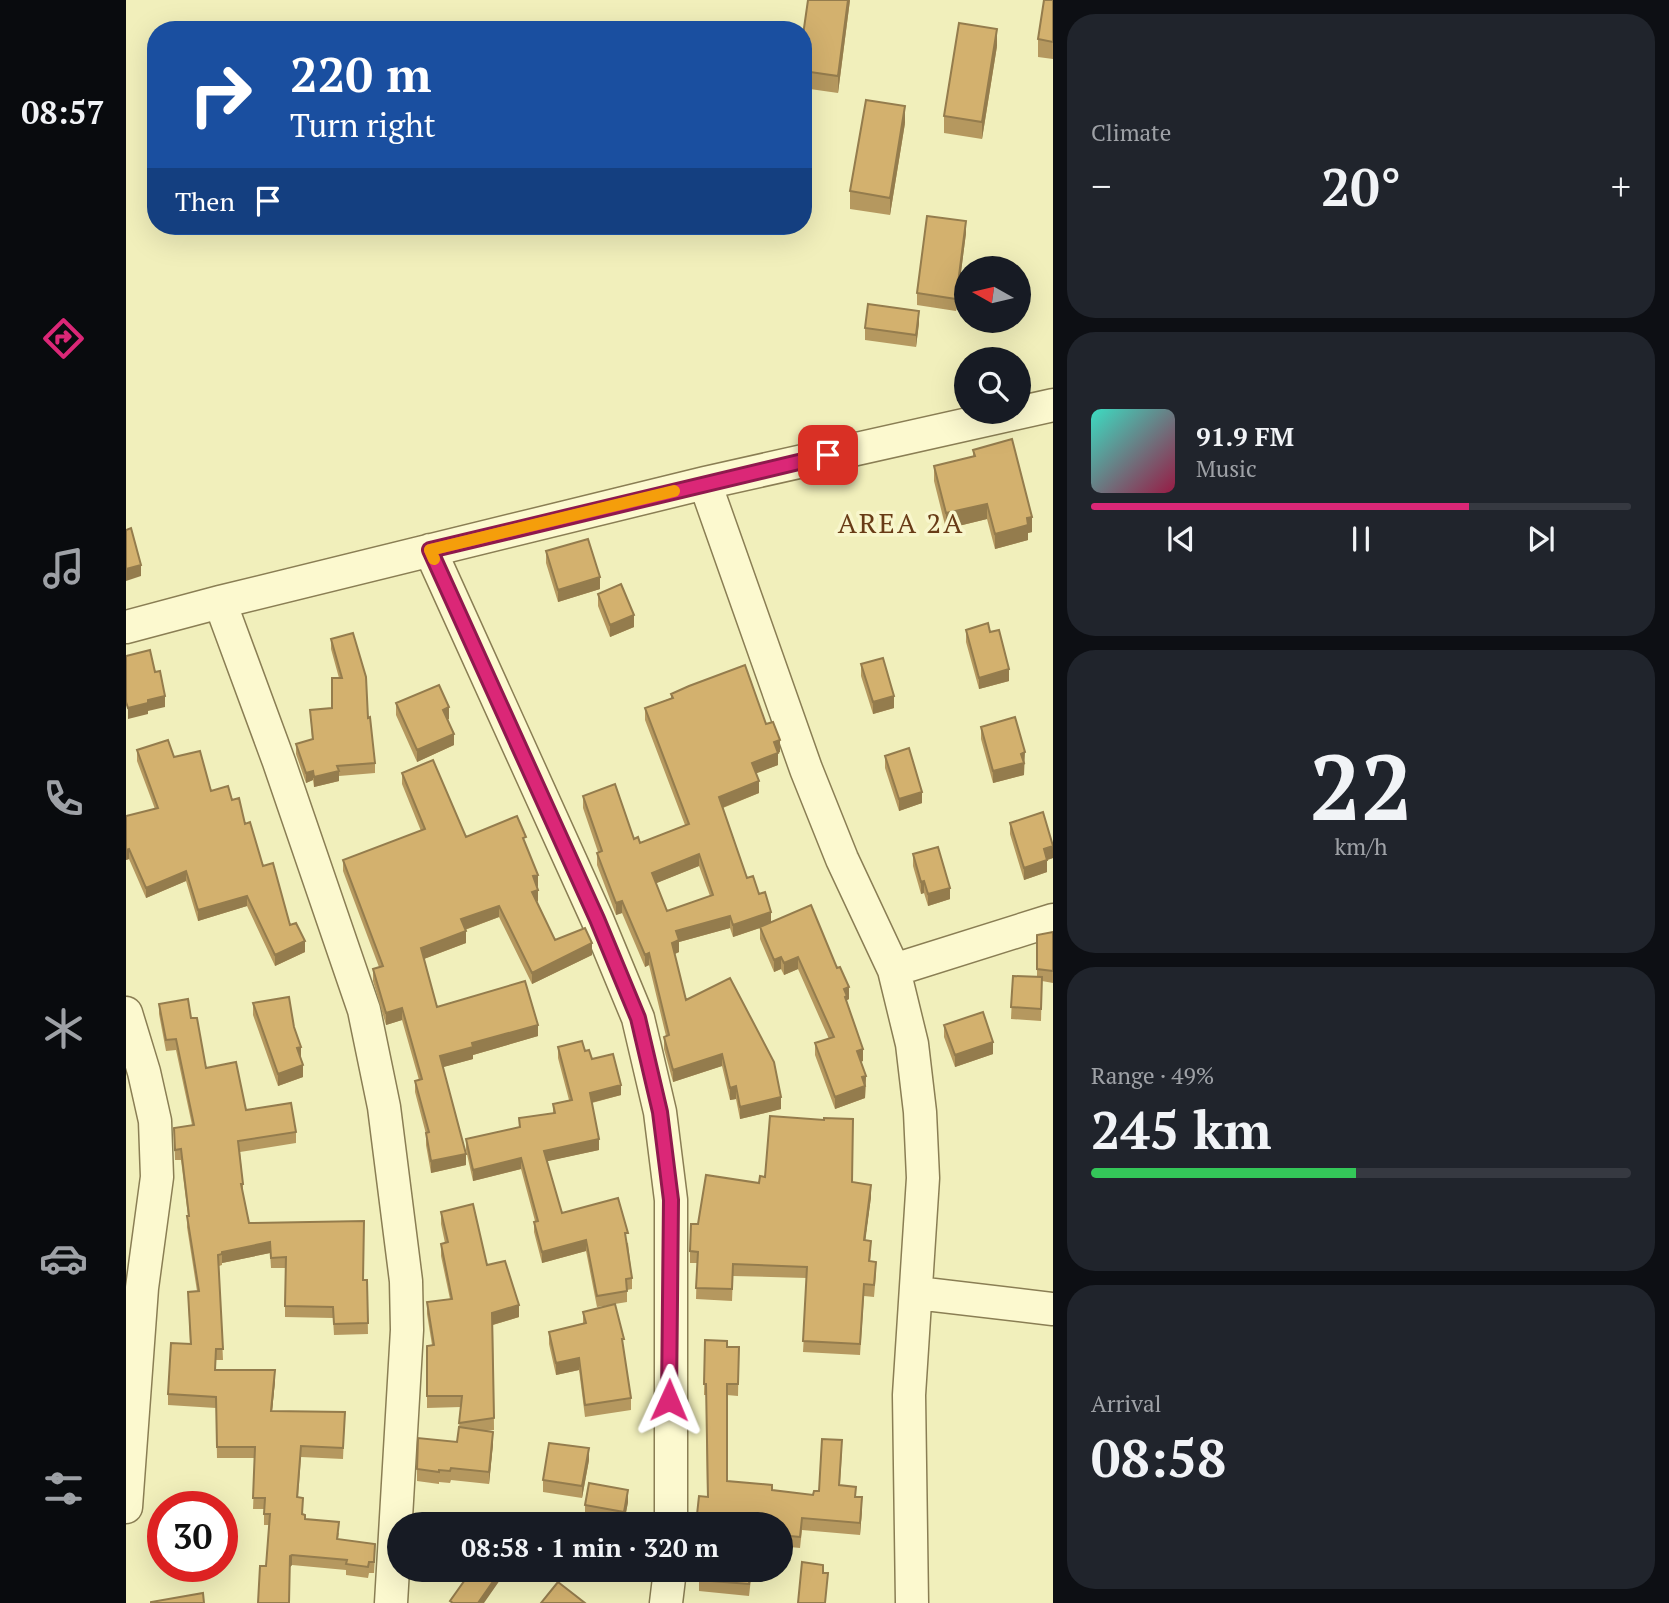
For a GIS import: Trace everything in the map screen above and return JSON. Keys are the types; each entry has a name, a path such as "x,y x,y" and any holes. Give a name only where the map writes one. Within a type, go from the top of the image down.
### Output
{"street":[{"path":"126,628 220,602 705,483 1053,405"},
{"path":"705,483 806,769 842,859 894,970 912,1044 920,1112 923,1178 909,1395 912,1603"},
{"path":"430,550 597,919 638,1018 660,1112 671,1200 671,1512"},
{"path":"220,602 279,762 364,1010 384,1107 406,1281 407,1330 391,1603"},
{"path":"894,970 1053,920"},
{"path":"126,1013 145,1072 155,1121 157,1177 134,1287 126,1507"},
{"path":"917,1293 1053,1309"},
{"path":"666,1603 669,1582"}],"building":[{"path":"808,0 848,0 838,76 812,72 812,21 805,21"},
{"path":"1044,0 1053,0 1053,42 1038,39"},
{"path":"959,23 997,29 982,122 944,116"},
{"path":"866,100 905,106 890,198 850,191"},
{"path":"927,216 966,221 962,256 954,256 954,299 917,293"},
{"path":"868,304 919,311 916,335 865,328"},
{"path":"1012,439 1032,517 1027,518 1028,525 995,534 987,504 946,513 934,466 975,456 973,450"},
{"path":"131,528 141,565 126,569 126,530"},
{"path":"588,539 600,577 558,590 546,551"},
{"path":"621,584 634,615 610,625 598,594"},
{"path":"988,623 990,632 999,630 1009,669 979,678 966,630"},
{"path":"353,633 366,677 368,718 370,717 375,763 337,766 339,771 314,777 313,771 306,773 296,744 313,739 310,710 332,708 332,678 342,678 331,639"},
{"path":"150,650 155,672 160,671 165,696 128,708 126,656"},
{"path":"883,658 894,696 873,702 861,664"},
{"path":"745,665 766,724 773,722 780,740 774,742 778,753 752,763 759,781 719,797 747,878 753,876 759,894 765,892 771,912 733,925 730,916 676,931 679,940 672,943 686,1000 730,978 774,1062 781,1097 740,1107 736,1086 730,1088 722,1054 673,1070 664,1037 669,1035 649,953 645,955 622,901 616,903 597,853 602,851 583,796 615,784 634,839 638,837 640,843 689,824 645,708 673,698 671,694","holes":["699,854 713,895 667,911 652,873"]},
{"path":"439,685 449,707 443,710 454,734 417,750 396,703"},
{"path":"1015,717 1025,752 1021,754 1024,763 993,771 981,727"},
{"path":"168,740 174,757 200,751 211,791 228,786 232,800 239,798 245,824 250,822 263,866 273,863 290,925 296,923 305,941 275,955 247,896 198,910 186,871 146,888 129,849 126,850 126,816 158,808 137,750"},
{"path":"909,748 922,792 899,799 885,756"},
{"path":"433,760 466,837 517,816 538,875 533,876 538,890 532,892 555,940 585,928 592,943 532,973 499,906 461,919 466,931 421,948 437,1007 525,981 538,1025 472,1043 473,1047 440,1056 466,1154 431,1161 426,1133 429,1132 415,1081 422,1079 402,1008 386,1013 373,969 383,966 343,860 425,829 402,773"},
{"path":"1043,812 1053,846 1044,849 1047,860 1024,868 1010,823"},
{"path":"938,847 950,888 928,894 924,881 921,882 913,854"},
{"path":"811,905 837,968 840,967 849,987 844,989 847,996 845,997 863,1049 857,1051 866,1076 862,1077 865,1086 835,1097 815,1043 834,1037 798,957 784,963 781,957 774,960 760,927"},
{"path":"1053,932 1053,971 1037,969 1037,935"},
{"path":"1013,976 1042,977 1041,1009 1011,1007"},
{"path":"289,997 294,1027 301,1047 297,1048 303,1065 278,1074 253,1003"},
{"path":"188,999 191,1018 197,1018 206,1068 236,1062 246,1110 291,1103 296,1132 238,1141 241,1184 249,1223 364,1221 363,1280 367,1280 368,1323 334,1324 333,1307 285,1306 286,1257 271,1258 270,1242 218,1255 223,1349 216,1349 215,1370 275,1370 271,1411 345,1412 343,1448 301,1446 297,1497 303,1498 302,1514 305,1519 339,1522 337,1539 375,1544 374,1562 369,1562 368,1567 346,1564 347,1560 290,1556 289,1603 258,1603 260,1566 266,1566 270,1514 264,1514 265,1498 253,1498 255,1447 217,1447 216,1397 168,1394 171,1343 191,1344 188,1292 199,1291 187,1216 181,1149 175,1150 174,1128 194,1125 176,1039 166,1040 159,1004"},
{"path":"983,1012 993,1042 955,1055 944,1025"},
{"path":"582,1041 585,1051 589,1050 592,1059 613,1054 621,1085 590,1093 599,1139 544,1151 562,1213 618,1198 628,1233 625,1233 632,1278 626,1279 627,1291 597,1296 586,1240 542,1252 534,1222 538,1221 521,1158 473,1170 466,1139 520,1127 519,1118 555,1113 553,1104 572,1100 558,1047"},
{"path":"770,1116 853,1119 852,1182 871,1185 864,1240 871,1241 869,1261 876,1262 874,1285 864,1284 860,1344 803,1341 807,1267 733,1264 732,1289 696,1288 698,1252 690,1251 691,1224 698,1224 706,1175 759,1183 760,1176 765,1177"},
{"path":"473,1204 487,1265 505,1261 519,1305 492,1313 494,1418 459,1423 462,1396 427,1396 427,1346 434,1345 427,1302 452,1299 441,1244 448,1242 441,1212"},
{"path":"615,1304 624,1339 631,1398 585,1405 579,1358 556,1363 549,1332 586,1323 583,1312"},
{"path":"705,1340 727,1341 727,1347 739,1347 738,1384 727,1384 727,1481 772,1485 772,1490 813,1495 814,1491 819,1491 822,1439 842,1440 839,1485 856,1487 855,1497 862,1497 860,1523 802,1518 800,1537 793,1536 793,1512 697,1512 699,1496 708,1497"},
{"path":"459,1427 493,1432 489,1472 451,1468 450,1471 439,1472 417,1469 418,1438 457,1442"},
{"path":"549,1443 589,1448 582,1486 543,1480"},
{"path":"589,1483 628,1490 624,1512 585,1505"},
{"path":"802,1562 823,1565 823,1573 828,1573 825,1603 798,1603"},
{"path":"463,1582 493,1582 478,1603 450,1601"},
{"path":"558,1582 585,1603 541,1603"},
{"path":"203,1593 204,1603 151,1603 151,1602"}],"slow traffic":[{"path":"434,559 430,550 674,491"}],"district":[{"name":"AREA 2A","path":"901,522"}],"route":[{"path":"669,1400 671,1200 660,1112 638,1018 597,919 430,550 828,455"}]}
